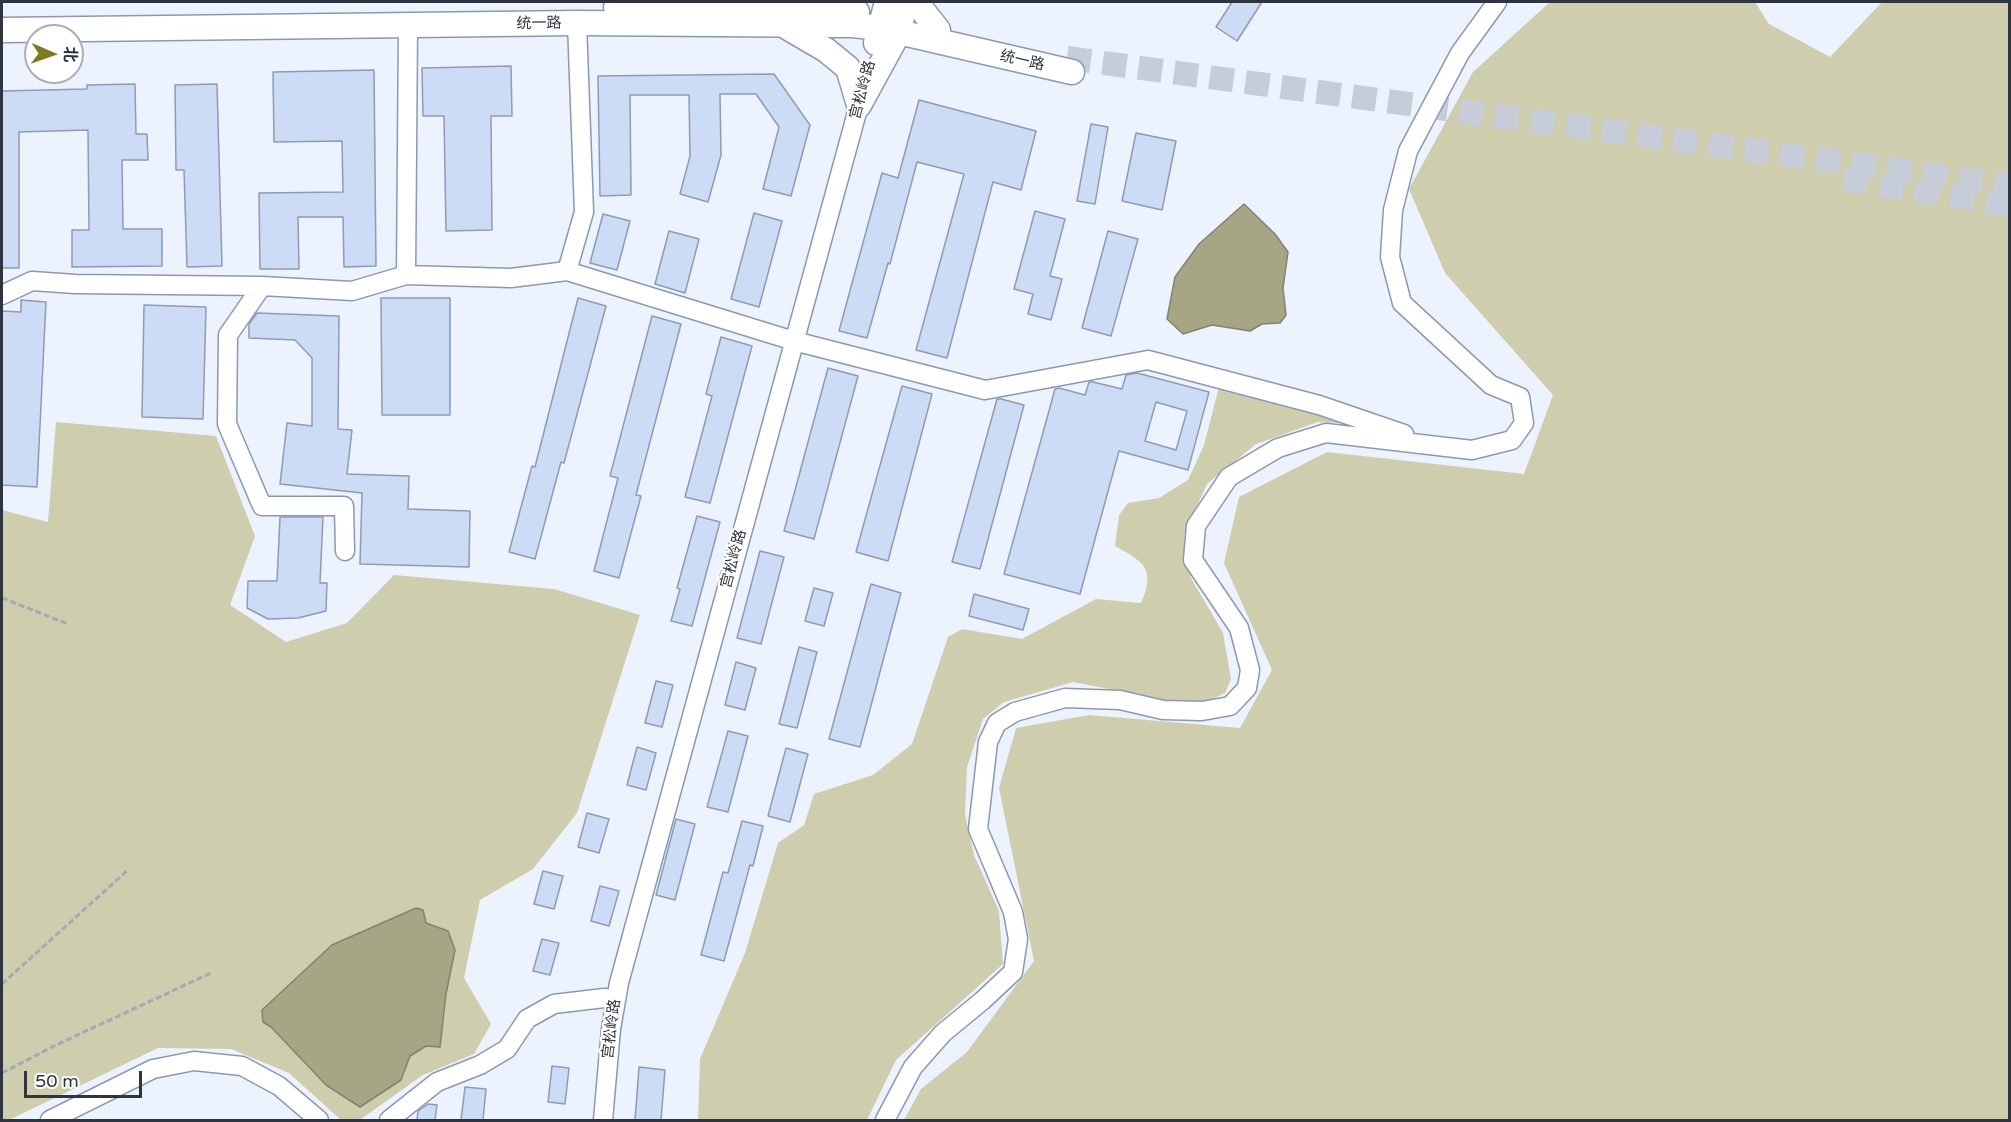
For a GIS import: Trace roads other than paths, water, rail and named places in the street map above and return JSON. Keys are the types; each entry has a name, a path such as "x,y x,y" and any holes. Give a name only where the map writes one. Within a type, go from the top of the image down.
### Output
{"main road":[{"path":"916,2 938,30"},
{"name":"统一路","path":"2,17 833,5 842,9 893,17 1070,65 938,30 893,17 852,25 577,23 2,30"},
{"name":"宫松岭路","path":"859,105 893,17"},
{"path":"782,25 826,50 848,68 859,105"}],"street":[{"path":"885,1120 913,1067 944,1033 1013,972 1018,939 1013,912 978,828 988,742 997,723 1015,712 1065,698 1120,700 1163,710 1202,711 1230,706 1246,688 1250,670 1239,628 1193,560 1196,526 1229,477 1278,448 1326,433 1472,450 1512,440 1524,423 1520,397 1491,385 1402,303 1390,257 1393,210 1408,151 1460,53 1497,2"},
{"path":"567,271 584,212 577,23"},
{"path":"406,275 408,26"},
{"name":"宫松岭路","path":"603,1120 615,999 859,105"},
{"path":"2,295 32,280 75,284 262,286 352,291 406,275 511,278 567,271 794,341 985,390 1149,360 1319,405 1407,435 1472,450"},
{"path":"262,286 228,335 227,424 262,506 344,506 345,551"},
{"path":"388,1120 437,1082 480,1065 507,1049 527,1018 554,1004 604,998 615,999"},
{"path":"50,1120 153,1070 194,1060 242,1066 279,1086 319,1120"}],"tunnel":[{"path":"1067,58 2010,185"},
{"path":"1844,179 2010,205"}]}
